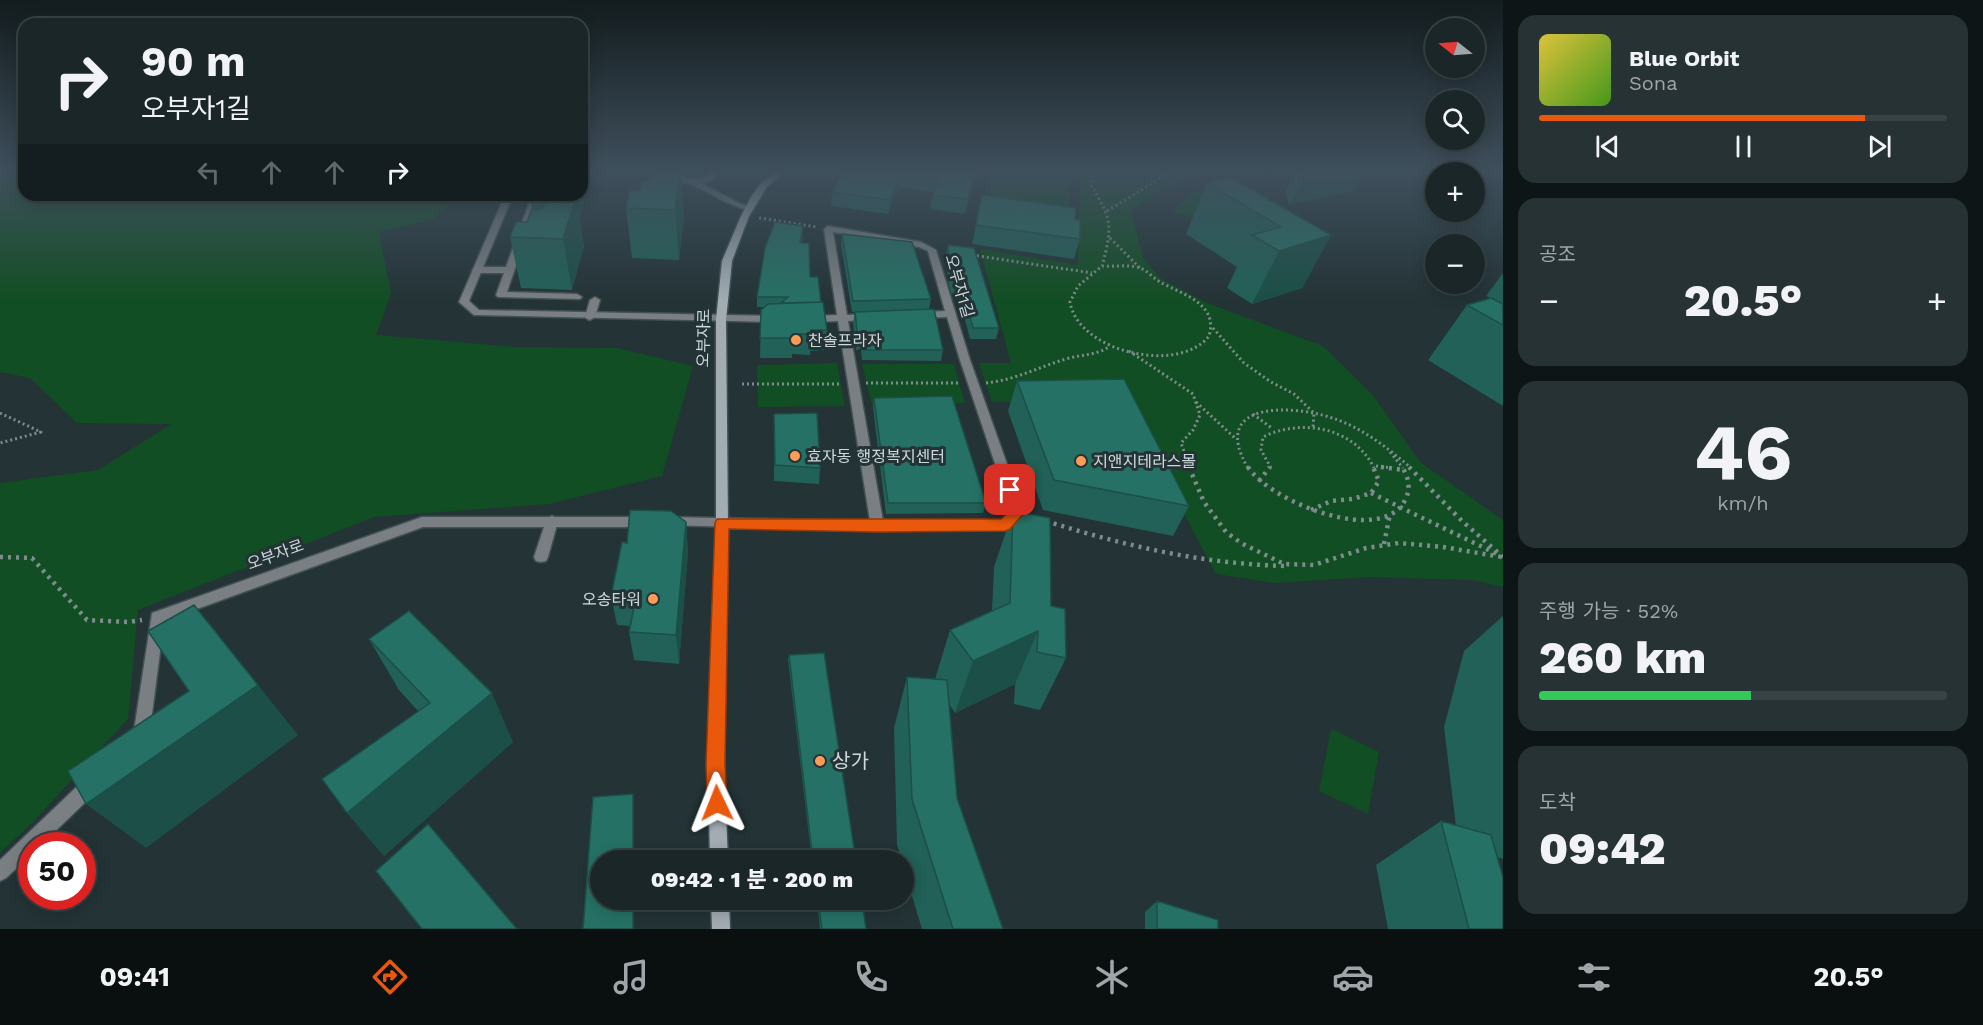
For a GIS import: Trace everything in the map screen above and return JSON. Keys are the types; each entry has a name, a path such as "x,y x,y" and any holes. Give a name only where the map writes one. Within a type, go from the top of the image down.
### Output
{"main road":[{"name":"오부자로","path":"719,850 716,764 722,523 721,320 727,261 746,214"},
{"path":"720,910 721,929"}],"street":[{"path":"501,214 464,302 477,313 721,320 787,319"},
{"path":"531,214 501,295 577,297"},
{"path":"828,229 877,526"},
{"name":"오부자1길","path":"828,229 921,245 932,250 973,383 1018,512"},
{"path":"520,241 532,241"},
{"path":"477,270 510,270"},
{"path":"590,316 595,300"},
{"path":"908,316 951,314"},
{"path":"798,319 875,317"},
{"path":"722,523 877,526 1005,525 1018,512"},
{"path":"541,557 552,521"},
{"name":"오부자로","path":"157,617 422,522 722,523"},
{"path":"134,744 142,736 157,617"},
{"path":"0,872 100,776"}],"path":[{"path":"1102,266 1110,238 1107,214"},
{"path":"759,218 828,229"},
{"path":"1110,238 1140,268 1156,280 1198,301 1209,315 1213,328 1244,363 1271,382 1294,394 1314,412"},
{"path":"971,254 1092,273"},
{"path":"1140,268 1102,266 1092,273 1071,295 1070,307 1075,319 1110,346 1154,355 1177,354 1196,349 1208,340 1213,328"},
{"path":"742,384 1005,382 1068,358 1097,356 1110,346"},
{"path":"1129,351 1193,394 1200,415 1193,430 1181,443 1193,480 1210,511 1227,533 1286,566"},
{"path":"1196,402 1236,439"},
{"path":"1390,452 1404,470 1409,489 1404,504 1390,514 1368,519 1349,519 1311,510 1283,497 1259,481 1244,464 1236,446 1236,439 1237,431 1253,414 1288,409 1314,412 1342,421 1368,435 1390,452 1411,469 1456,515 1503,557"},
{"path":"1313,428 1314,412"},
{"path":"0,413 41,432 0,442"},
{"path":"1253,414 1273,429"},
{"path":"1259,481 1271,468 1261,450 1263,437 1273,429 1289,425 1313,428 1349,439 1365,452 1376,466 1379,481 1371,493 1353,499 1331,501 1311,510"},
{"path":"1376,466 1411,469"},
{"path":"1371,493 1503,557"},
{"path":"1018,512 1116,543 1246,566 1314,565 1359,548 1384,544 1422,544 1503,557"},
{"path":"1384,544 1390,514"},
{"path":"0,557 32,558 87,620 129,622 157,617"}],"green space":[{"path":"0,214 438,214 433,219 379,232 391,293 376,335 515,347 617,348 693,366 662,476 549,504 374,517 138,610 128,719 33,822 22,832 18,832 18,836 0,853 0,483 98,470 171,424 77,423 30,378 0,372"},
{"path":"1007,214 1069,214 1068,223"},
{"path":"1079,214 1132,214 1143,257 1160,278 1207,303 1323,346 1372,394 1420,462 1503,520 1503,587 1473,580 1369,577 1275,583 1216,574 1123,399 992,402 979,363 1011,363 980,249 1078,265"},
{"path":"1184,214 1204,214 1199,219"},
{"path":"837,363 845,406 758,407 757,365"},
{"path":"862,364 954,364 965,403 872,406"},
{"path":"1331,729 1379,752 1368,814 1319,791"}],"building":[{"path":"530,214 571,214 563,239 510,237 516,222 527,222"},
{"path":"978,214 1075,214 1075,219 1080,220 1080,239 976,225"},
{"path":"1260,214 1295,214 1331,235 1279,251 1252,235 1281,227"},
{"path":"775,222 803,226 800,243 809,243 810,277 818,277 821,302 781,303 788,297 757,297 765,248"},
{"path":"842,234 912,242 931,299 853,301"},
{"path":"948,245 974,248 999,328 973,328 962,289 956,289 950,272"},
{"path":"1491,298 1503,304 1503,325 1467,305"},
{"path":"823,302 827,330 811,330 811,334 793,334 793,338 760,338 761,310 768,304"},
{"path":"934,309 943,350 864,350 862,339 858,339 855,312"},
{"path":"1124,379 1189,506 1054,480 1017,381"},
{"path":"952,396 986,503 888,503 874,398"},
{"name":"효자동 행정복지센터","path":"817,413 820,468 775,465 774,414"},
{"name":"오송타워","path":"630,510 671,511 686,522 676,635 629,632 636,598 611,596 622,542 627,543"},
{"path":"1013,511 1050,518 1051,606 1065,609 1066,658 1037,652 1038,631 973,661 950,630 1010,603"},
{"path":"194,605 258,685 86,804 68,771 189,691 148,631"},
{"path":"409,611 492,693 347,813 322,779 430,703 369,639"},
{"name":"상가","path":"824,653 854,850 812,850 789,655"},
{"path":"907,677 947,680 957,798 1003,929 953,929 912,799"},
{"path":"633,794 633,850 590,850 590,910 633,910 633,929 583,929 593,797"},
{"path":"1441,821 1491,835 1503,877 1503,929 1469,929"},
{"path":"428,824 517,929 422,929 376,871"},
{"path":"1157,901 1218,920 1218,929 1157,929"},
{"path":"819,910 863,910 866,929 822,929"}],"place":[{"name":"찬솔프라자","path":"796,340"},
{"name":"효자동 행정복지센터","path":"795,456"},
{"name":"지앤지테라스몰","path":"1081,461"},
{"name":"오송타워","path":"653,599"},
{"name":"상가","path":"820,761"}],"route":[{"path":"717,803 722,523 877,526 1005,525 1018,512 1010,490"}]}
